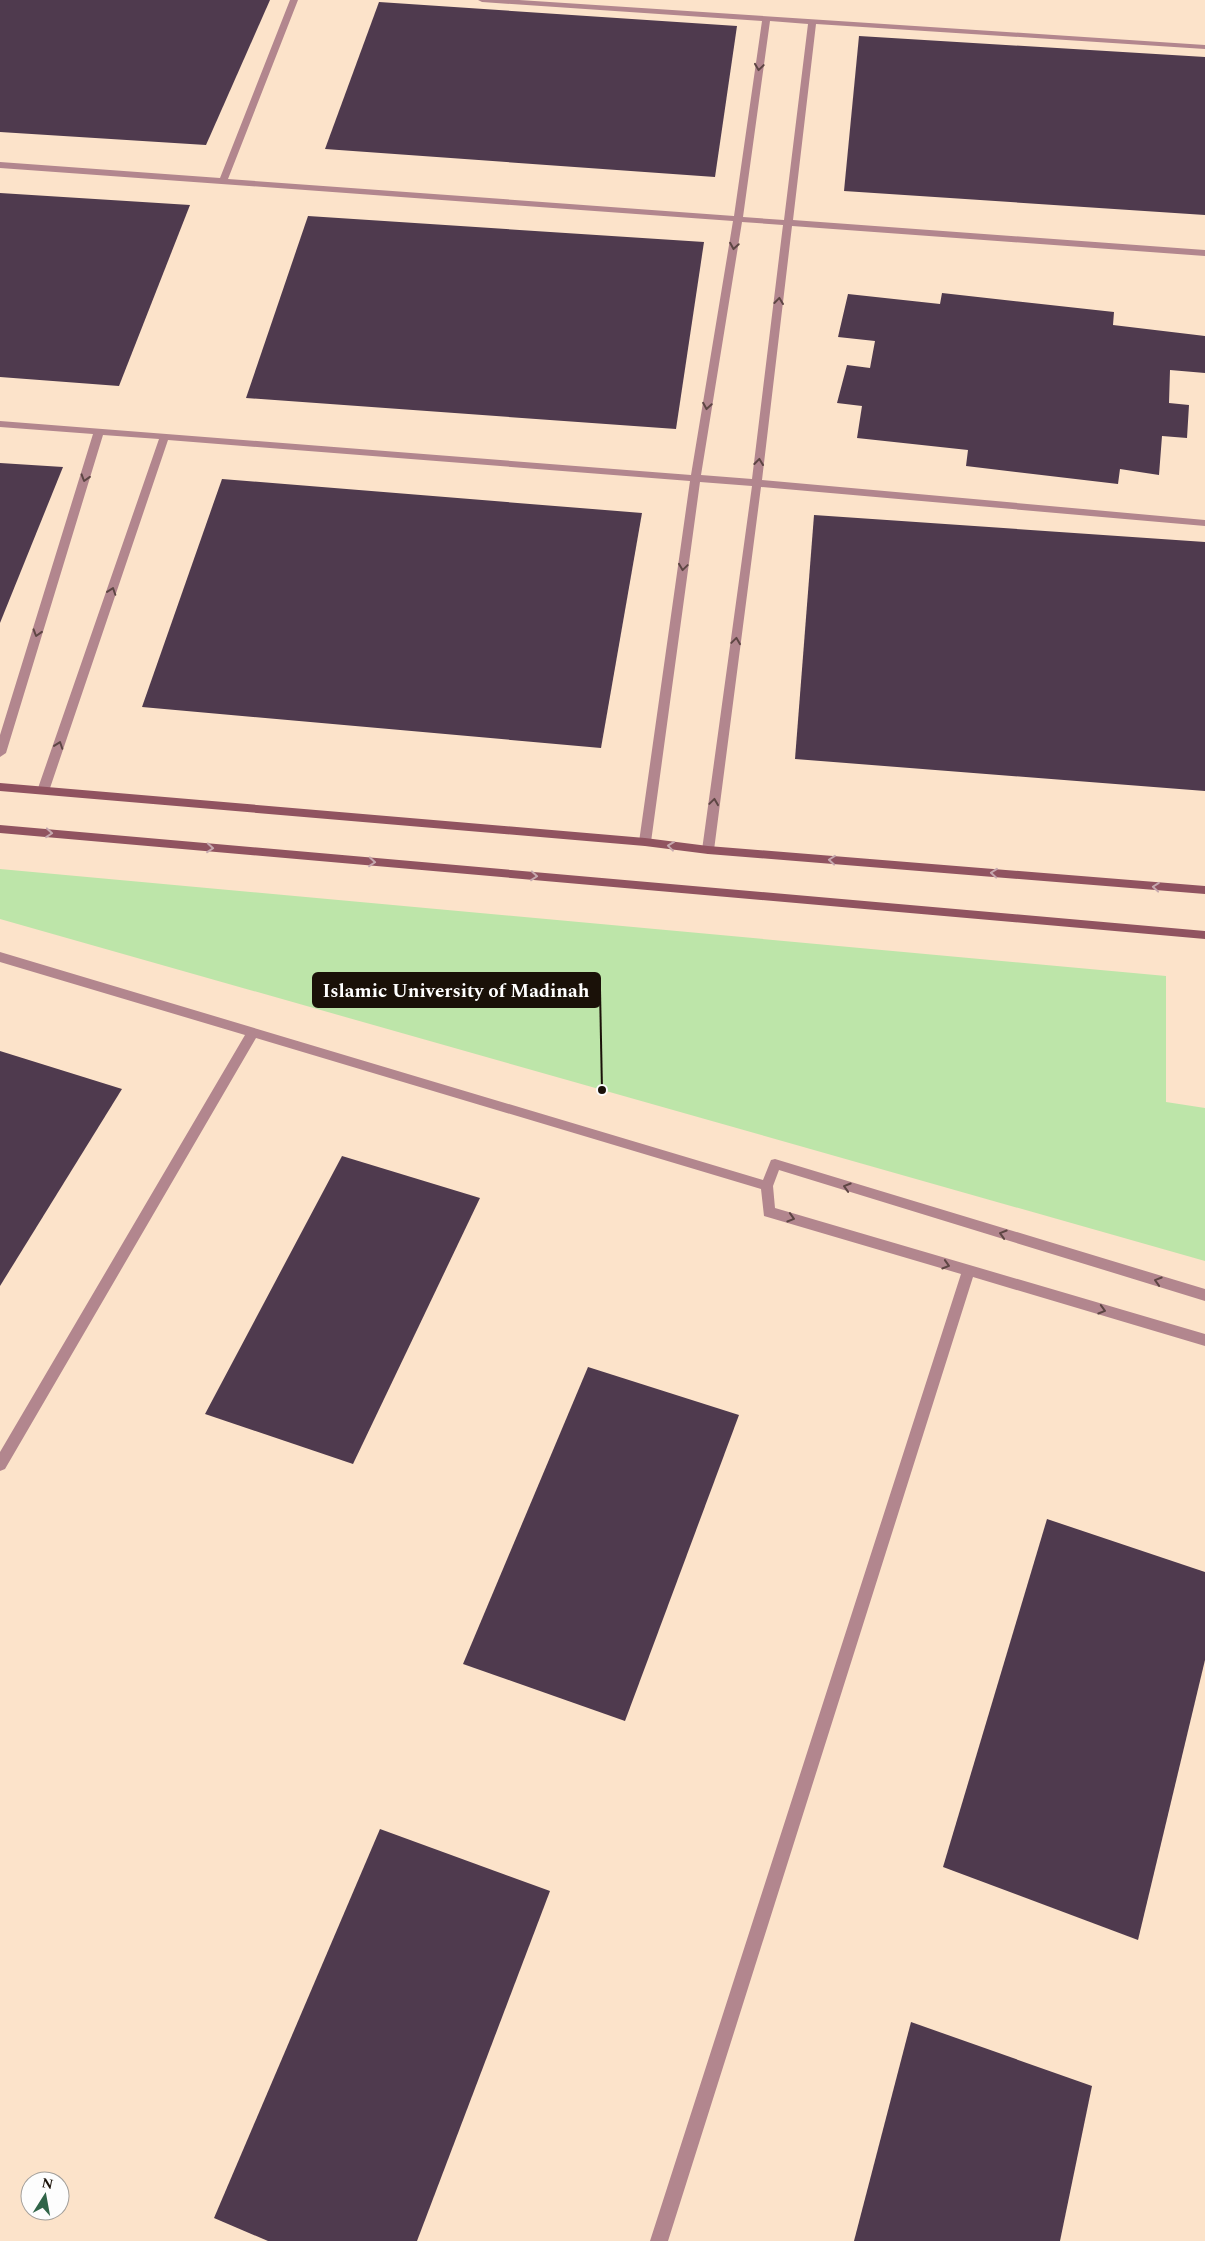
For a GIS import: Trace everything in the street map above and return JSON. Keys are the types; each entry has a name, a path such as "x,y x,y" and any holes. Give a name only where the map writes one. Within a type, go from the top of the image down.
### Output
{"main road":[{"path":"0,787 644,842 708,850 1205,890"},
{"path":"0,828 1205,935"}],"street":[{"path":"222,182 294,0"},
{"path":"482,0 1205,47"},
{"path":"644,842 695,478 738,220 766,19"},
{"path":"708,850 757,483 812,22"},
{"path":"0,165 1205,253"},
{"path":"0,424 757,483 1205,523"},
{"path":"0,753 99,432"},
{"path":"43,791 165,436"},
{"path":"0,957 767,1186"},
{"path":"0,1465 253,1032"},
{"path":"1205,1296 774,1164 767,1186 769,1212 1205,1340"},
{"path":"658,2241 968,1271"}],"shaded area":[{"path":"0,0 1205,0 1205,2241 0,2241"}],"green space":[{"path":"0,869 1166,976 1166,1102 1205,1108 1205,1261 0,919"}],"building":[{"path":"0,0 270,0 206,145 0,132"},
{"path":"379,2 737,26 715,177 325,149"},
{"path":"859,36 1205,57 1205,215 844,191"},
{"path":"0,193 190,205 119,386 0,377"},
{"path":"308,216 704,242 676,429 246,398"},
{"path":"942,293 1114,312 1113,325 1205,336 1205,373 1170,370 1169,403 1189,405 1187,438 1162,436 1159,475 1120,469 1118,484 966,466 968,450 857,438 862,406 837,403 847,365 870,368 875,341 838,337 848,294 940,304"},
{"path":"0,463 63,467 0,623"},
{"path":"222,479 642,513 601,748 142,707"},
{"path":"814,515 1205,542 1205,791 795,759"},
{"path":"0,1051 122,1089 0,1286"},
{"path":"342,1156 480,1198 353,1464 205,1414"},
{"path":"588,1367 739,1415 625,1721 463,1664"},
{"path":"1047,1519 1205,1572 1205,1660 1138,1940 943,1867"},
{"path":"380,1829 550,1891 417,2241 268,2241 214,2218"},
{"path":"911,2022 1092,2086 1060,2241 854,2241"}],"place":[{"name":"Islamic University of Madinah","path":"602,1090"}]}
